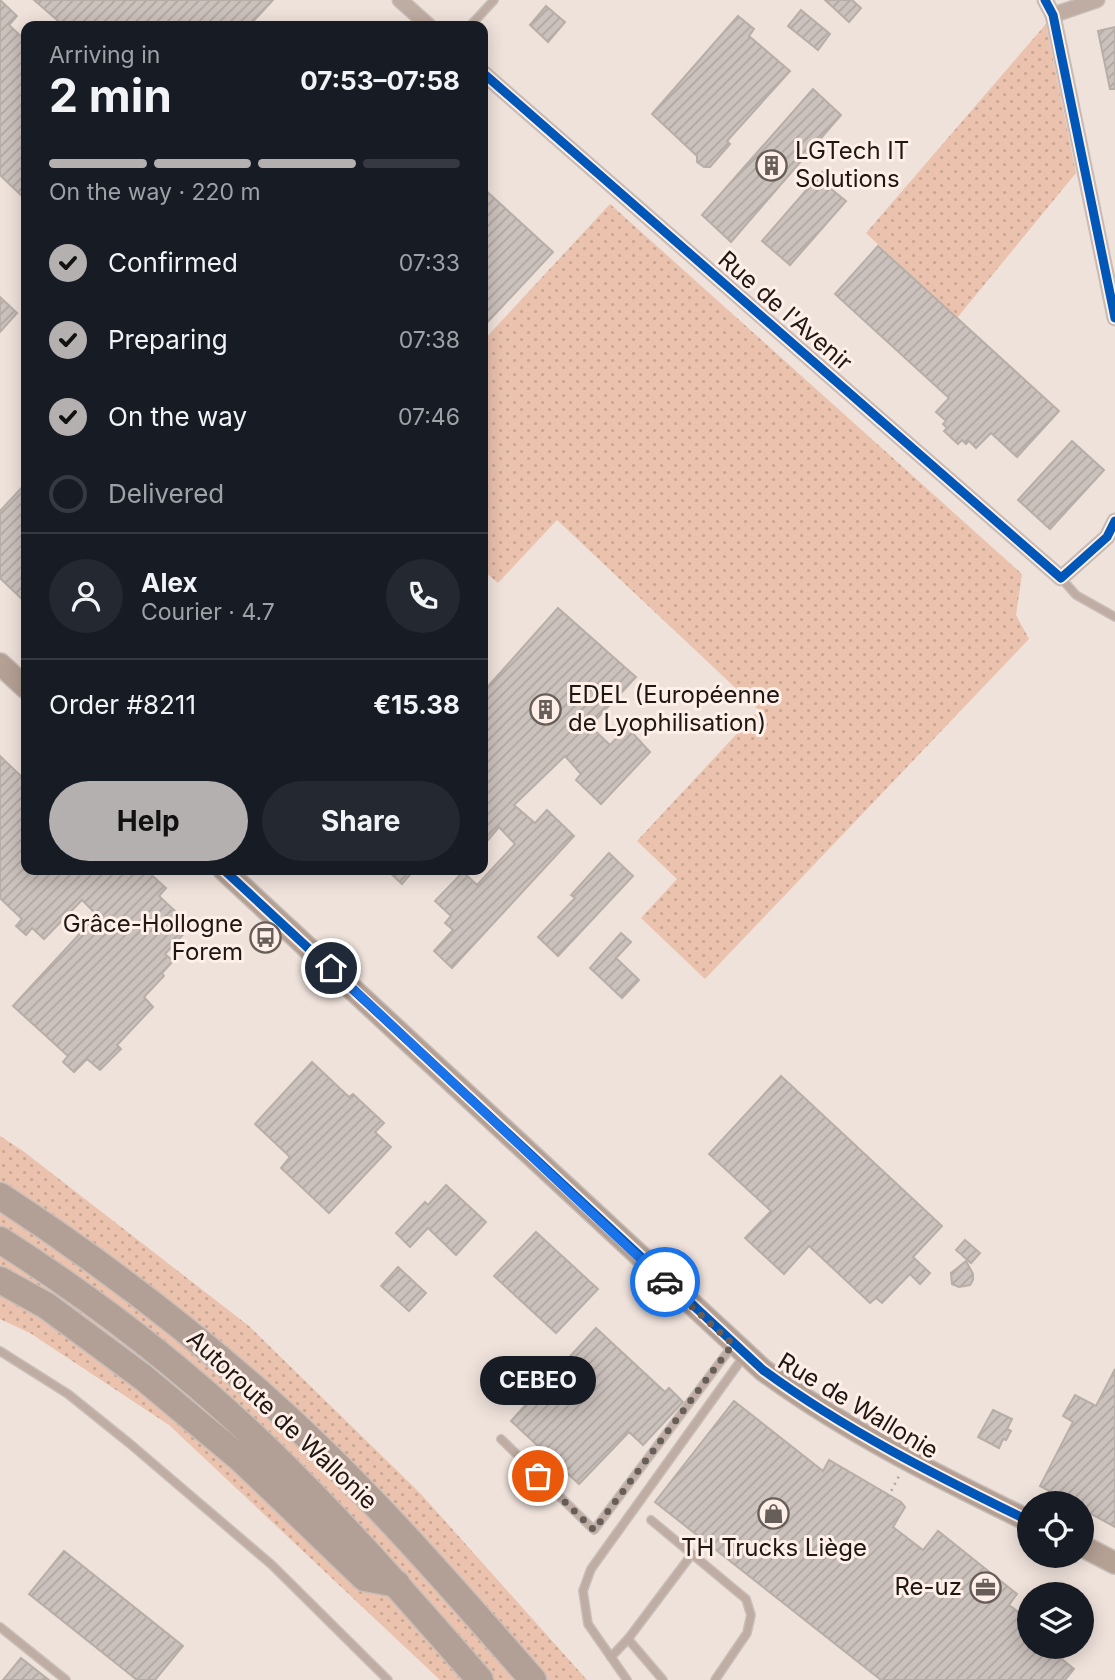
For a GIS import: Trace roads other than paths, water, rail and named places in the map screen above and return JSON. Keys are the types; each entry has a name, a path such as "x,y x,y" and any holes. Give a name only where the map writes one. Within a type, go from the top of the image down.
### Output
{"highway":[{"name":"Autoroute de Wallonie","path":"0,1196 72,1243 139,1293 272,1403 364,1493 533,1680"},
{"name":"Autoroute de Wallonie","path":"0,1240 118,1322 239,1423 397,1584 480,1680"},
{"path":"0,1280 47,1306 144,1378 242,1461 365,1578 397,1584"}],"street":[{"path":"400,0 423,21"},
{"path":"1045,0 1053,15 1115,318"},
{"path":"1053,15 1097,0"},
{"name":"Rue de l'Avenir","path":"488,78 1061,578"},
{"path":"1061,578 1107,537 1115,521"},
{"path":"0,664 21,683"},
{"name":"Rue de Wallonie","path":"229,875 739,1350 803,1399 907,1461 1017,1515"},
{"path":"1094,1552 1115,1563"}],"lane":[{"path":"475,21 494,0"},
{"path":"1061,578 1076,595 1115,617"},
{"path":"501,1440 594,1530 739,1350"},
{"path":"627,1680 588,1624 583,1591 591,1569 739,1350"},
{"path":"0,1351 68,1394 272,1565 388,1680"},
{"path":"651,1520 746,1599 751,1615 747,1633 715,1680"},
{"path":"611,1657 628,1639 692,1554"},
{"path":"0,1626 66,1680"},
{"path":"628,1639 663,1680"}],"place":[{"name":"LGTech IT Solutions","path":"772,165"},
{"name":"EDEL (Européenne de Lyophilisation)","path":"545,709"},
{"name":"Grâce-Hollogne Forem","path":"266,938"},
{"name":"CEBEO","path":"538,1476"},
{"name":"TH Trucks Liège","path":"774,1514"},
{"name":"Re-uz","path":"985,1587"}]}
